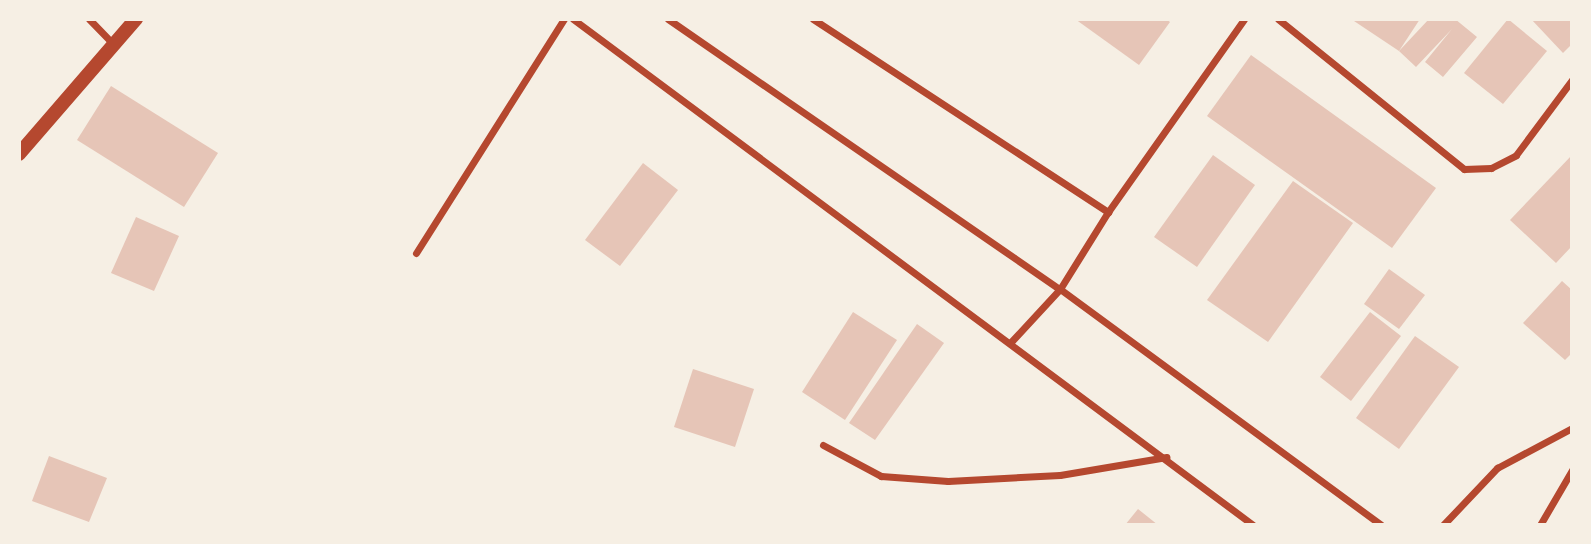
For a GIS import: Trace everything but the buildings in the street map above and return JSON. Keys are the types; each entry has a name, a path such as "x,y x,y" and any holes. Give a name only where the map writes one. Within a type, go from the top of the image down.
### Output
{"main road":[{"path":"19,154 136,19"}],"street":[{"path":"89,19 113,44"},
{"path":"416,254 564,19"},
{"path":"573,19 1166,457 1253,525"},
{"path":"667,19 1060,289 1381,525"},
{"path":"813,19 1108,212"},
{"path":"1010,343 1060,289 1108,212 1244,19"},
{"path":"1278,19 1464,169 1491,168 1516,155 1572,80"},
{"path":"1443,525 1497,468 1572,428"},
{"path":"822,446 881,476 948,481 1060,475 1166,457"},
{"path":"1540,525 1572,470"}]}
